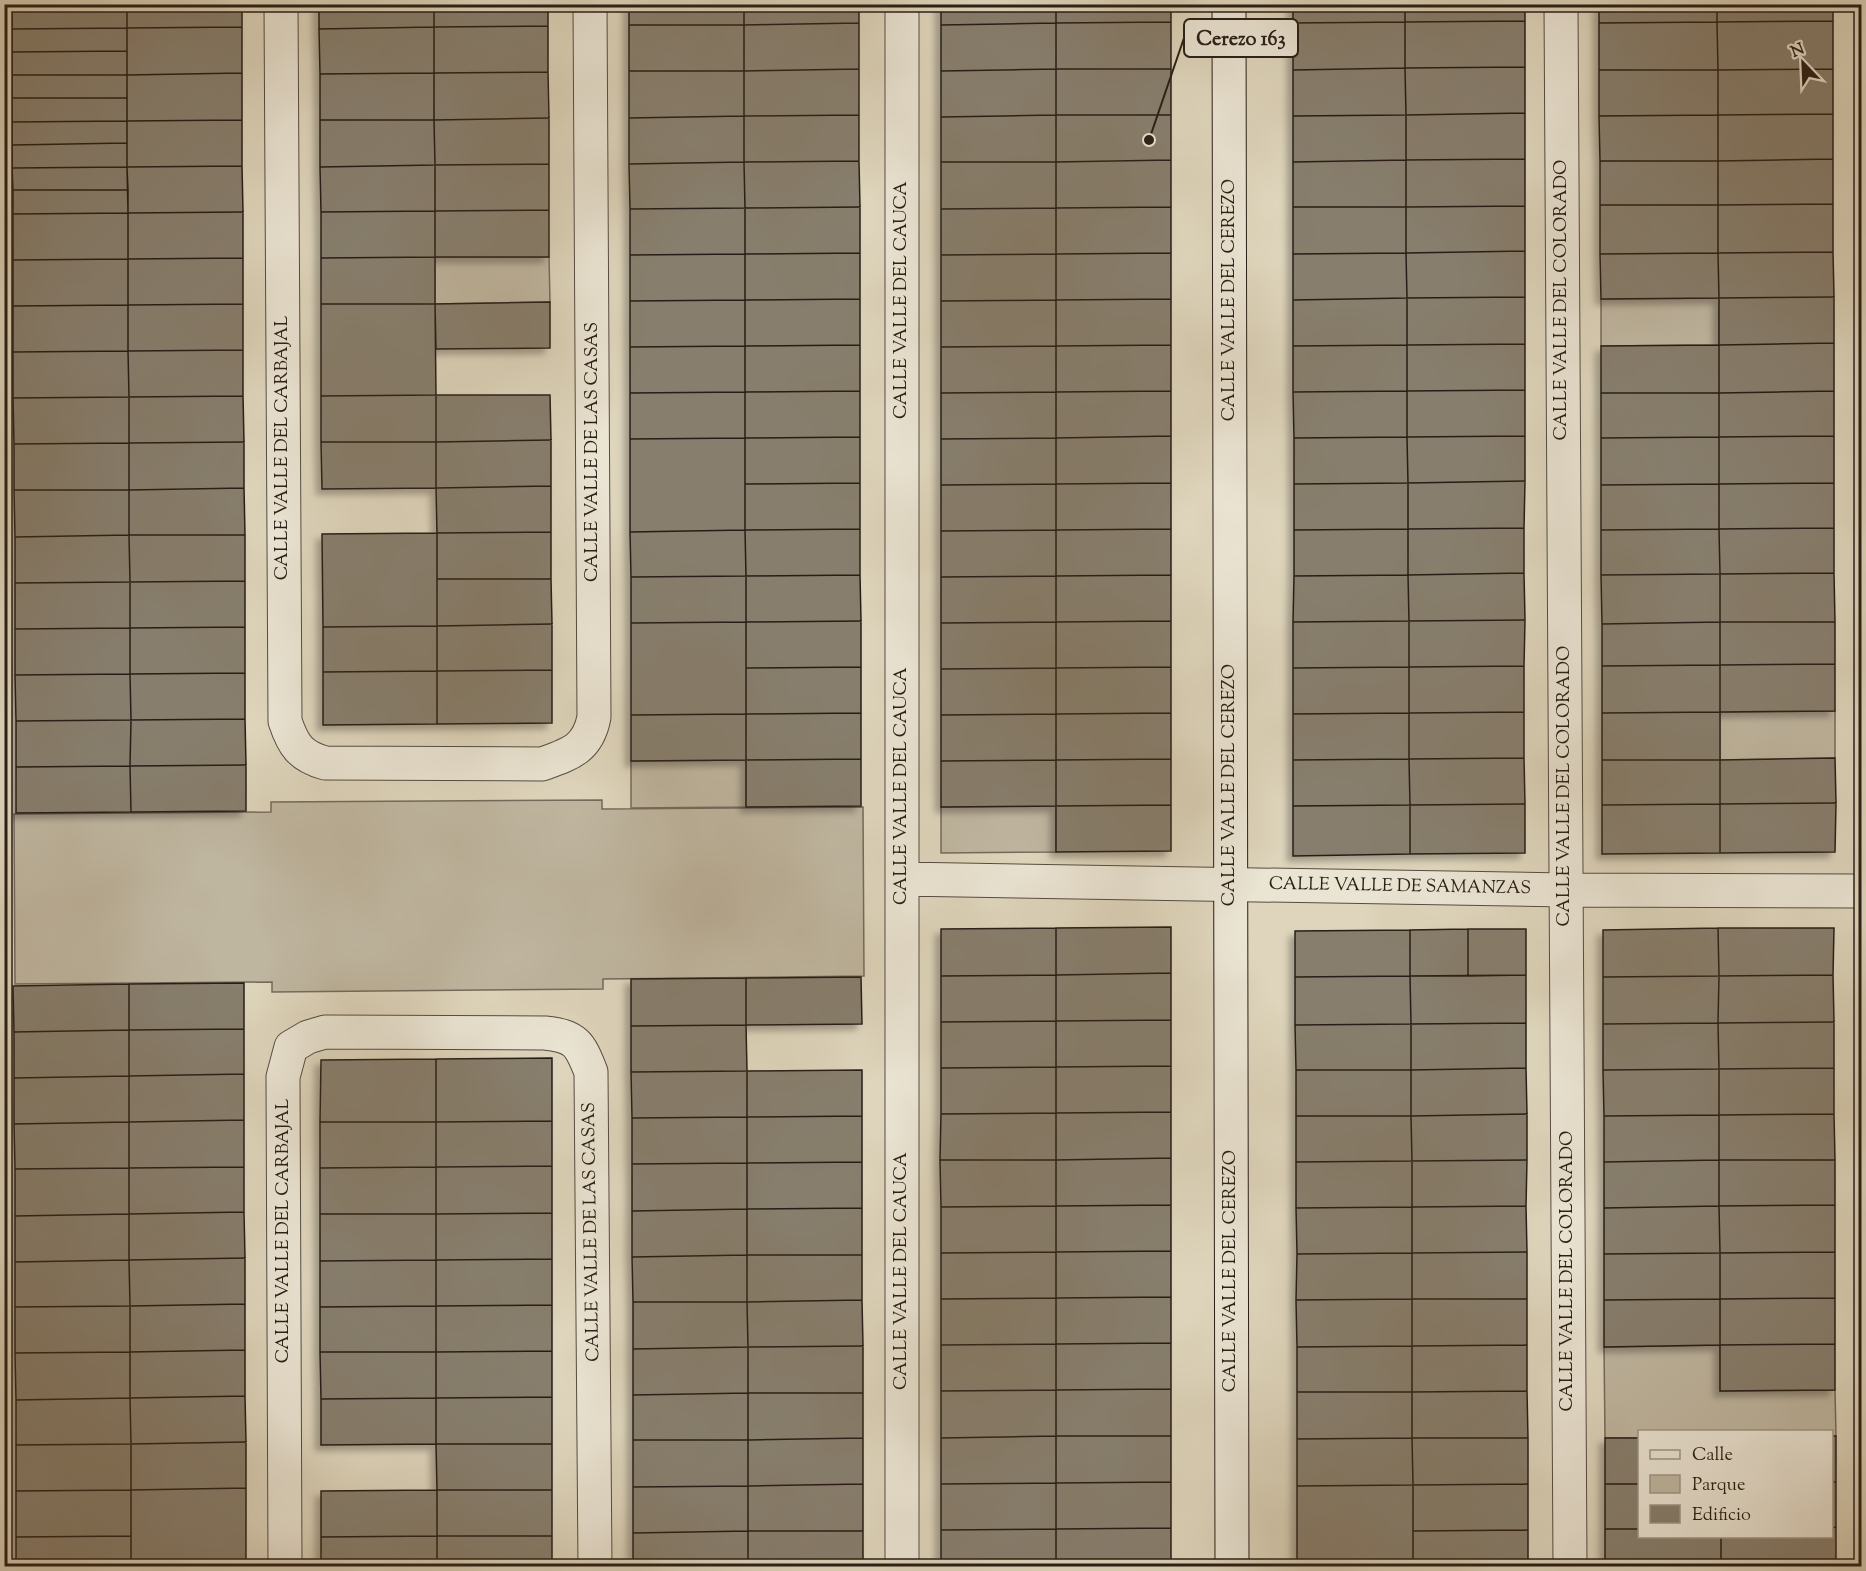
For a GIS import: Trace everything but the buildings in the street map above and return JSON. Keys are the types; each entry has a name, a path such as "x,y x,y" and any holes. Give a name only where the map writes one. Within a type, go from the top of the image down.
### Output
{"street":[{"name":"CALLE VALLE DEL CARBAJAL","path":"281,4 285,721 290,736 299,751 311,759 325,763 434,764"},
{"name":"CALLE VALLE DE LAS CASAS","path":"434,764 542,764 581,745 591,732 594,705 590,4"},
{"name":"CALLE VALLE DEL CAUCA","path":"902,4 902,1566"},
{"name":"CALLE VALLE DEL CEREZO","path":"1229,4 1232,1566"},
{"name":"CALLE VALLE DEL COLORADO","path":"1561,4 1570,1566"},
{"name":"CALLE VALLE DE SAMANZAS","path":"902,879 1566,890 1862,891"},
{"name":"CALLE VALLE DEL CARBAJAL","path":"285,1566 283,1077 286,1062 291,1047 325,1032 438,1032"},
{"name":"CALLE VALLE DE LAS CASAS","path":"438,1032 562,1034 577,1041 591,1072 595,1566"}],"green space":[{"path":"435,257 549,257 550,302 435,304"},
{"path":"1719,298 1719,345 1601,346 1601,299"},
{"path":"1835,711 1835,758 1720,760 1720,712"},
{"path":"746,760 746,807 631,808 631,761"},
{"path":"602,800 602,809 863,807 864,976 603,979 603,989 272,992 272,982 15,984 14,814 271,812 271,802"},
{"path":"1056,806 1056,852 941,853 941,807"},
{"path":"1720,1345 1720,1391 1835,1390 1836,1436 1833,1436 1833,1430 1638,1430 1638,1438 1605,1438 1604,1347"}],"place":[{"name":"Cerezo 163","path":"1149,140"}]}
